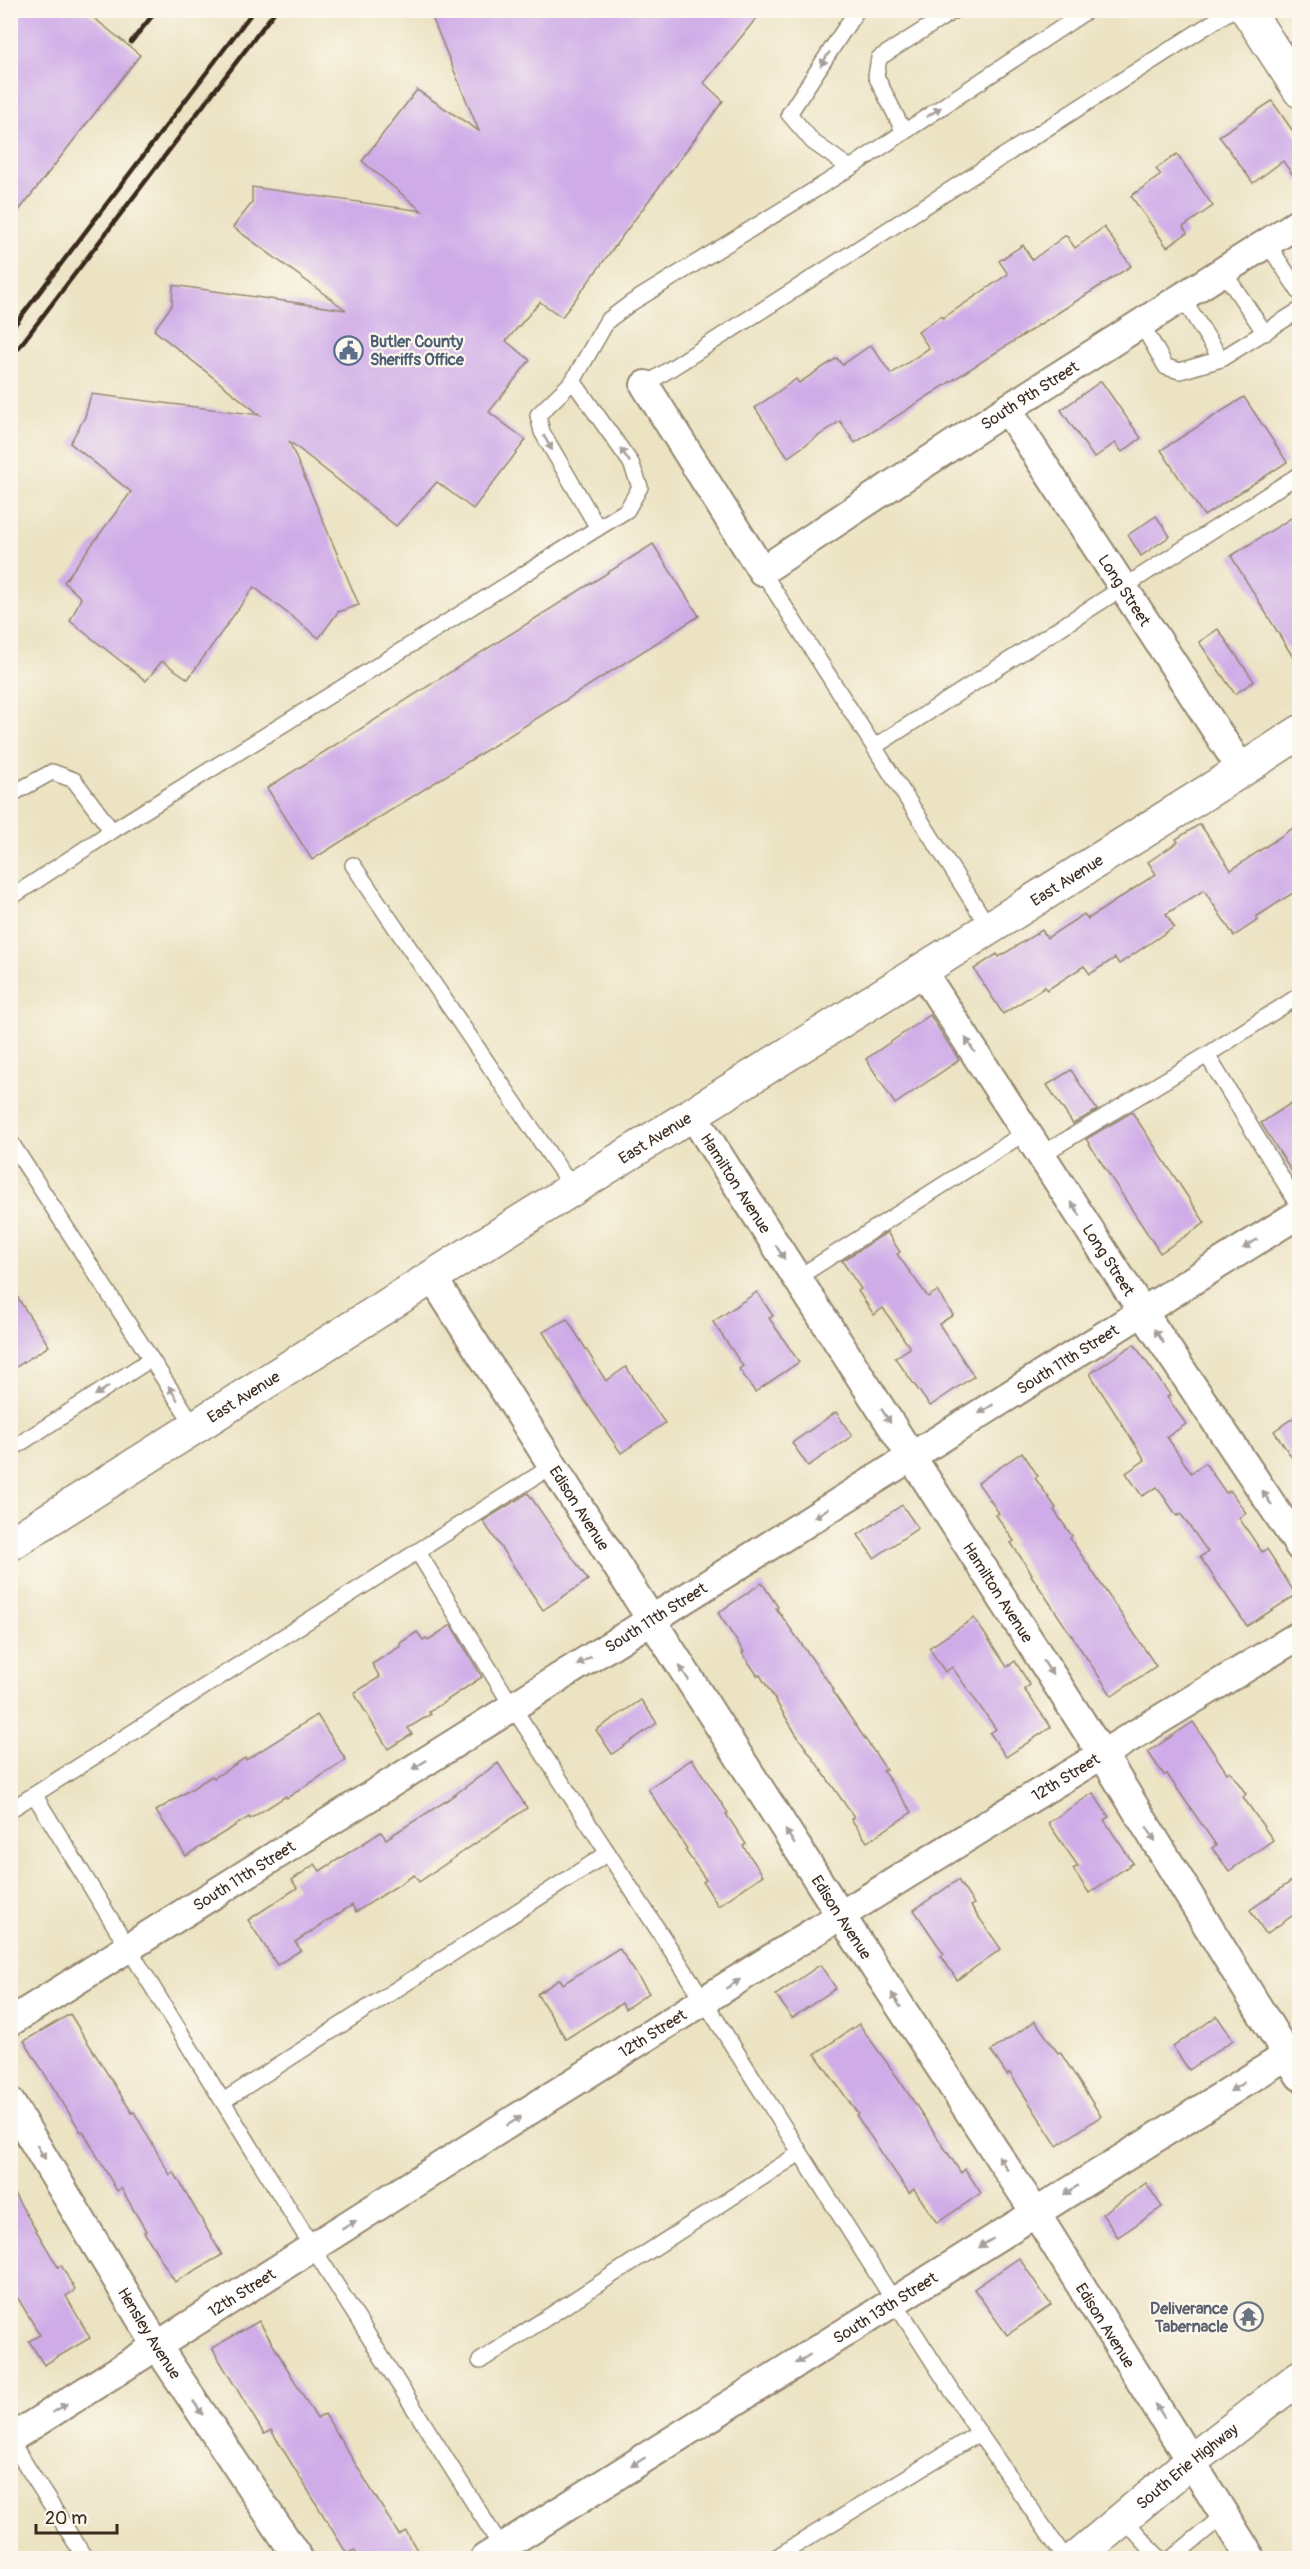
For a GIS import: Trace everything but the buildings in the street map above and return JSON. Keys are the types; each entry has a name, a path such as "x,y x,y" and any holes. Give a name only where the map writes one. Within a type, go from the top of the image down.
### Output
{"street":[{"path":"1247,10 1299,92"},
{"name":"South 9th Street","path":"762,571 1007,409 1299,222"},
{"path":"645,385 762,571"},
{"name":"Long Street","path":"1007,409 1242,770"},
{"name":"East Avenue","path":"10,1544 1299,732"},
{"name":"Long Street","path":"922,971 1142,1311 1299,1547"},
{"name":"Hamilton Avenue","path":"692,1114 1102,1754 1293,2066"},
{"name":"South 11th Street","path":"10,2022 1299,1213"},
{"name":"Edison Avenue","path":"432,1277 650,1620 1035,2212 1251,2559"},
{"name":"12th Street","path":"10,2440 841,1916 1299,1635"},
{"name":"South 13th Street","path":"498,2555 1035,2212 1293,2066"},
{"name":"Hensley Avenue","path":"10,2102 157,2346 298,2559"},
{"name":"South Erie Highway","path":"1076,2559 1191,2461 1299,2377"}],"lane":[{"path":"850,168 813,142 789,114 857,10"},
{"path":"904,132 876,76 879,58 955,10"},
{"path":"598,528 542,432 537,415 573,381 607,321 631,303 850,168 1088,10"},
{"path":"645,385 1232,10"},
{"path":"1266,243 1299,293"},
{"path":"1223,271 1265,333"},
{"path":"1182,297 1221,359"},
{"path":"1141,323 1166,367 1180,371 1221,359 1299,310"},
{"path":"10,898 112,831 627,510 640,487 631,463 573,381"},
{"path":"874,747 1299,474"},
{"path":"762,571 990,928"},
{"path":"10,795 52,772 74,780 112,831"},
{"path":"353,865 573,1189"},
{"path":"797,1278 1034,1143 1207,1054 1299,995"},
{"path":"1207,1054 1299,1208"},
{"path":"10,1141 195,1427"},
{"path":"10,1450 151,1359"},
{"path":"10,1810 552,1466"},
{"path":"418,1552 512,1706 705,2002 894,2301 979,2433 1065,2559"},
{"path":"35,1796 313,2248 498,2555"},
{"path":"223,2101 608,1853"},
{"path":"480,2361 800,2153"},
{"path":"775,2559 979,2433"},
{"path":"10,2440 85,2559"},
{"path":"1172,2559 1224,2516"},
{"path":"1123,2518 1159,2559"}],"railway":[{"path":"131,42 157,10"},
{"path":"10,331 254,10"},
{"path":"10,359 276,10"}],"place":[{"name":"Butler County Sheriffs Office","path":"349,350"},
{"name":"Deliverance Tabernacle","path":"1249,2317"}]}
